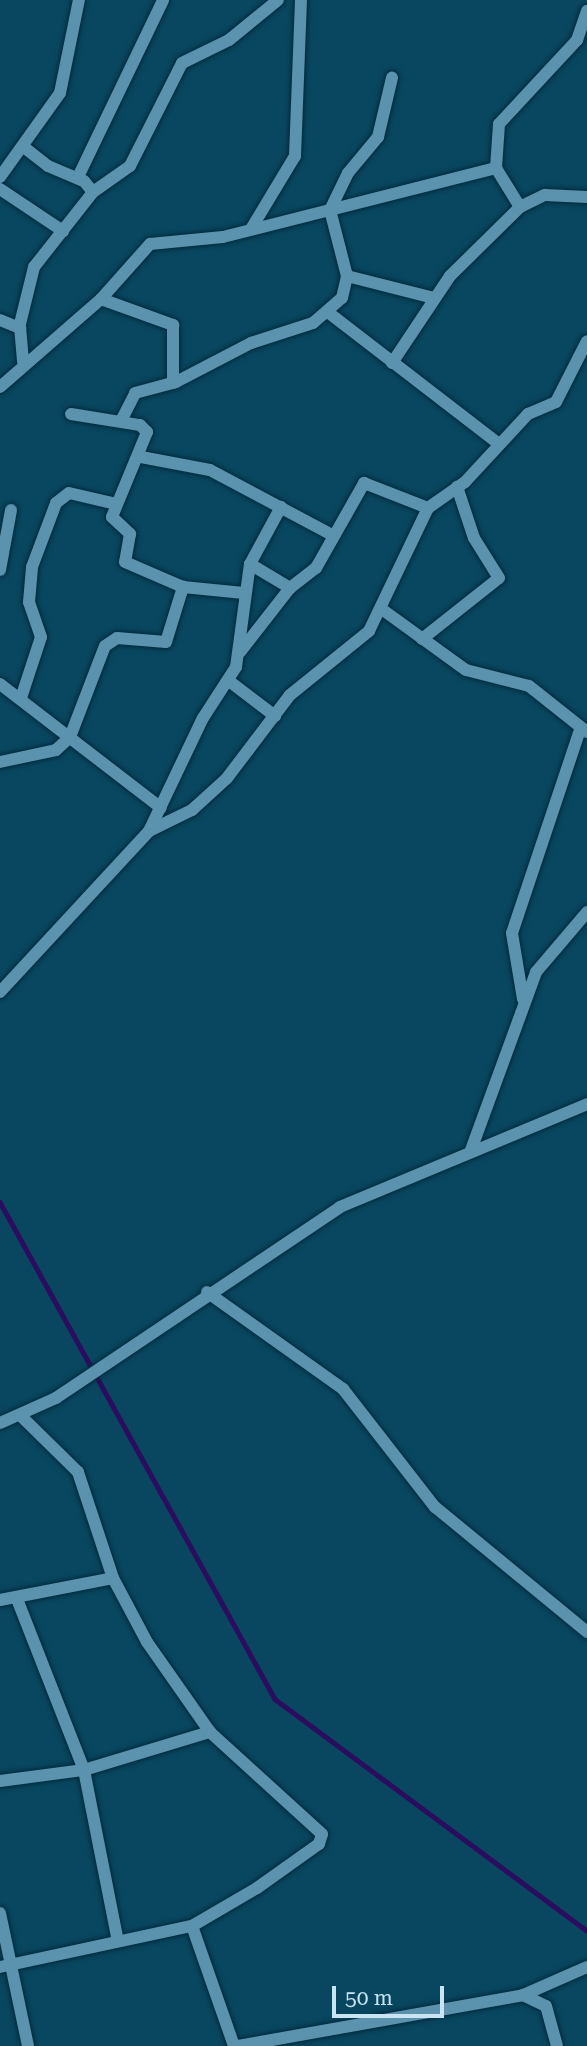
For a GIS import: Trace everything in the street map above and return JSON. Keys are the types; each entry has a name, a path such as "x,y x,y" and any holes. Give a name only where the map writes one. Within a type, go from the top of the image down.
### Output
{"street":[{"path":"0,177 25,148 67,75 79,0"},
{"path":"78,177 163,0"},
{"path":"23,361 20,328 34,267 93,192 130,166 182,63 229,40 278,0"},
{"path":"251,229 295,156 301,0"},
{"path":"520,207 495,168 499,124 577,40 587,11"},
{"path":"121,421 135,393 173,383 329,313 347,276 330,210 348,173 378,137 392,78"},
{"path":"25,148 48,166 78,177 93,192"},
{"path":"0,387 23,361 101,299 150,244 251,229 495,168"},
{"path":"0,188 63,231"},
{"path":"392,363 434,298 520,207 545,195 587,197"},
{"path":"347,276 434,298"},
{"path":"101,299 173,326 173,383"},
{"path":"329,313 499,444"},
{"path":"0,320 20,328"},
{"path":"149,831 192,810 227,778 275,716 310,677 361,639 383,610 428,508 457,487 528,414 556,402 587,341"},
{"path":"71,414 145,427 141,457 130,468 112,521 130,534 125,562 183,587 244,593"},
{"path":"141,457 210,470 334,536"},
{"path":"240,652 290,588 306,580 368,481 428,508"},
{"path":"422,639 499,578 474,538 457,487"},
{"path":"21,698 41,637 29,601 32,567 56,503 69,494 116,504"},
{"path":"0,992 149,831 229,681 240,652 244,593 250,564 281,507"},
{"path":"0,570 11,510"},
{"path":"250,564 290,588"},
{"path":"0,762 44,757 70,737 105,646 117,638 166,642 183,587"},
{"path":"383,610 484,679 529,687 584,731 512,933 523,999"},
{"path":"229,681 275,716"},
{"path":"0,684 160,808"},
{"path":"471,1150 523,999 536,972 587,912"},
{"path":"0,1423 56,1398 207,1292 340,1207 471,1150 587,1104"},
{"path":"207,1292 343,1389 435,1507 587,1632"},
{"path":"6,1966 192,1926 257,1888 319,1844 322,1834 210,1732 147,1642 113,1578 78,1472 20,1415"},
{"path":"0,1600 17,1599 113,1578"},
{"path":"17,1599 84,1770 118,1941"},
{"path":"0,1781 84,1770 210,1732"},
{"path":"0,1913 6,1966 28,2046"},
{"path":"192,1926 236,2046 523,1994 587,1967"},
{"path":"523,1994 547,2006 557,2046"}],"waterway":[{"path":"0,1202 275,1699 587,1931"}]}
